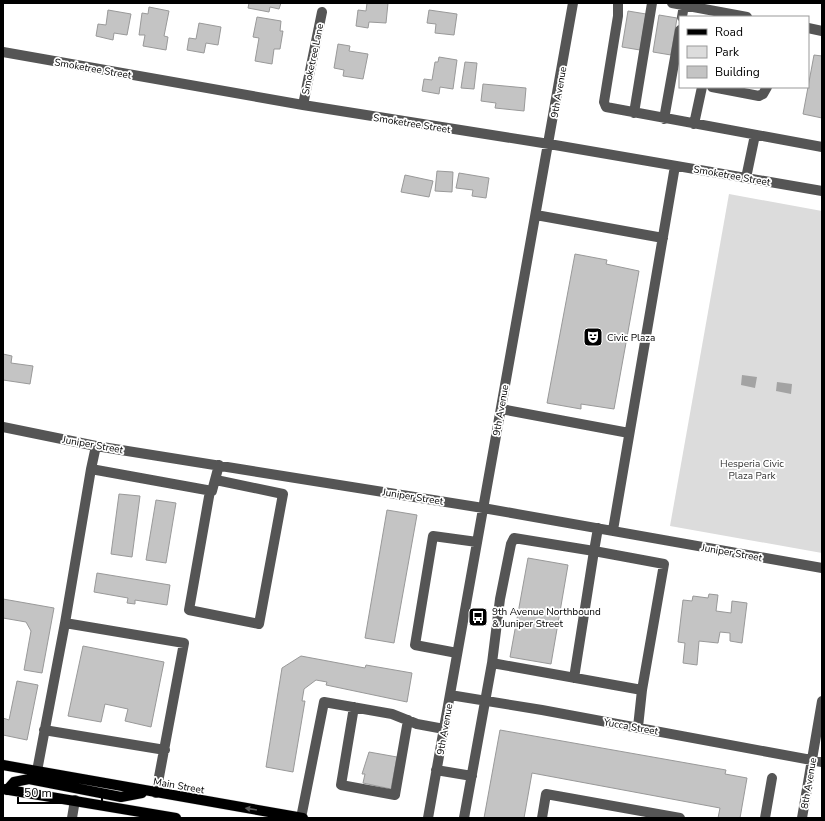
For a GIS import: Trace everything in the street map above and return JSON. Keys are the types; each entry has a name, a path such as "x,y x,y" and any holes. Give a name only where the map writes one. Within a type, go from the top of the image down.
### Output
{"main road":[{"name":"Main Street","path":"3,765 153,793 302,818"},
{"path":"5,789 14,782 30,779 121,797 153,793"},
{"path":"5,789 75,800 140,815 176,818"}],"street":[{"name":"9th Avenue","path":"428,818 573,3"},
{"path":"618,3 618,16 604,102 606,107 822,147"},
{"path":"634,113 652,3"},
{"path":"672,3 716,14 737,16"},
{"path":"682,16 684,5"},
{"name":"Smoketree Lane","path":"303,106 322,12"},
{"path":"809,28 822,31"},
{"path":"664,118 679,36"},
{"name":"Smoketree Street","path":"3,52 303,106 549,144 822,191"},
{"path":"694,124 702,88"},
{"path":"722,88 733,89 759,96 764,94 767,88"},
{"path":"746,178 755,135"},
{"path":"613,530 675,166"},
{"path":"536,215 663,238"},
{"path":"501,409 629,433"},
{"name":"Juniper Street","path":"3,427 96,446 483,508 822,568"},
{"path":"37,771 96,446"},
{"path":"216,480 283,494 260,624 189,610 210,491 212,491 216,480 219,465"},
{"path":"91,469 210,491"},
{"path":"574,678 598,528"},
{"path":"457,653 415,645 433,536 477,542"},
{"path":"464,818 486,700 500,599 511,544 514,538 664,564 642,690 638,727"},
{"path":"65,623 184,643 165,750 153,793"},
{"path":"492,663 642,690"},
{"name":"Yucca Street","path":"450,694 638,727 822,762"},
{"name":"8th Avenue","path":"802,818 812,759 818,749 822,701"},
{"path":"302,818 324,702 392,714 408,720 444,729"},
{"path":"354,707 341,785 395,795 408,720"},
{"path":"44,730 165,750"},
{"path":"436,770 472,776"},
{"path":"765,818 772,778"},
{"path":"542,818 546,794 650,815 680,818"},
{"path":"72,818 75,800"}],"green space":[{"name":"Hesperia Civic Plaza Park","path":"729,194 822,211 822,553 670,526"}],"shaded area":[{"path":"742,375 757,377 755,388 741,385"},
{"path":"777,382 792,384 791,394 776,391"}],"building":[{"path":"249,3 281,3 279,9 270,7 269,12 248,8"},
{"path":"367,3 388,3 386,23 369,22 368,28 356,26 358,10 366,11"},
{"path":"149,7 169,11 164,36 168,37 166,50 143,46 145,35 139,35 142,13 148,14"},
{"path":"108,10 131,14 127,35 114,33 113,40 96,36 98,24 106,25"},
{"path":"429,10 457,14 454,35 435,33 436,24 427,23"},
{"path":"628,11 646,14 640,50 622,47"},
{"path":"659,15 677,18 671,55 653,52"},
{"path":"257,17 281,21 280,31 283,31 280,49 274,49 272,64 255,61 259,38 253,37"},
{"path":"199,23 221,27 218,45 206,43 204,53 187,50 189,38 196,39"},
{"path":"338,44 350,46 349,51 368,54 363,79 343,76 344,70 334,68"},
{"path":"814,55 822,56 822,118 803,114"},
{"path":"439,57 457,60 453,89 440,87 439,94 422,91 424,79 432,80 435,62 438,62"},
{"path":"465,62 477,63 474,89 461,88"},
{"path":"483,84 526,88 524,111 495,108 496,103 481,101"},
{"path":"437,171 453,172 452,192 435,191"},
{"path":"459,173 489,178 486,198 472,196 473,190 456,188"},
{"path":"405,175 433,181 429,197 401,192"},
{"name":"Civic Plaza","path":"575,254 607,260 606,264 639,271 614,409 581,404 581,409 547,403"},
{"path":"3,354 12,356 11,363 33,366 30,384 3,380"},
{"path":"119,494 140,496 132,557 111,554"},
{"path":"156,500 176,503 166,563 146,560"},
{"path":"387,510 417,515 394,643 365,638"},
{"path":"528,558 568,565 551,664 510,657"},
{"path":"97,573 170,585 167,605 135,600 135,604 127,603 128,598 94,592"},
{"path":"709,594 718,595 716,611 731,613 732,601 747,603 742,643 730,641 730,633 720,632 718,643 699,641 697,665 683,663 685,643 678,642 683,600 692,601 693,596 708,598"},
{"path":"3,599 54,608 42,673 24,670 31,631 26,622 3,618"},
{"path":"83,646 164,662 151,727 125,721 128,709 105,704 101,722 68,716"},
{"path":"301,656 365,668 366,665 412,673 407,702 326,685 327,682 316,680 304,689 302,701 305,701 293,772 266,767 282,668"},
{"path":"17,681 38,685 27,740 3,735 3,718 9,720"},
{"path":"500,730 726,770 725,774 747,778 740,818 718,818 720,808 532,773 524,818 484,818"},
{"path":"369,752 397,757 391,789 363,783 365,774 362,774"}],"place":[{"name":"Civic Plaza","path":"593,337"},
{"name":"9th Avenue Northbound & Juniper Street","path":"478,617"}]}
